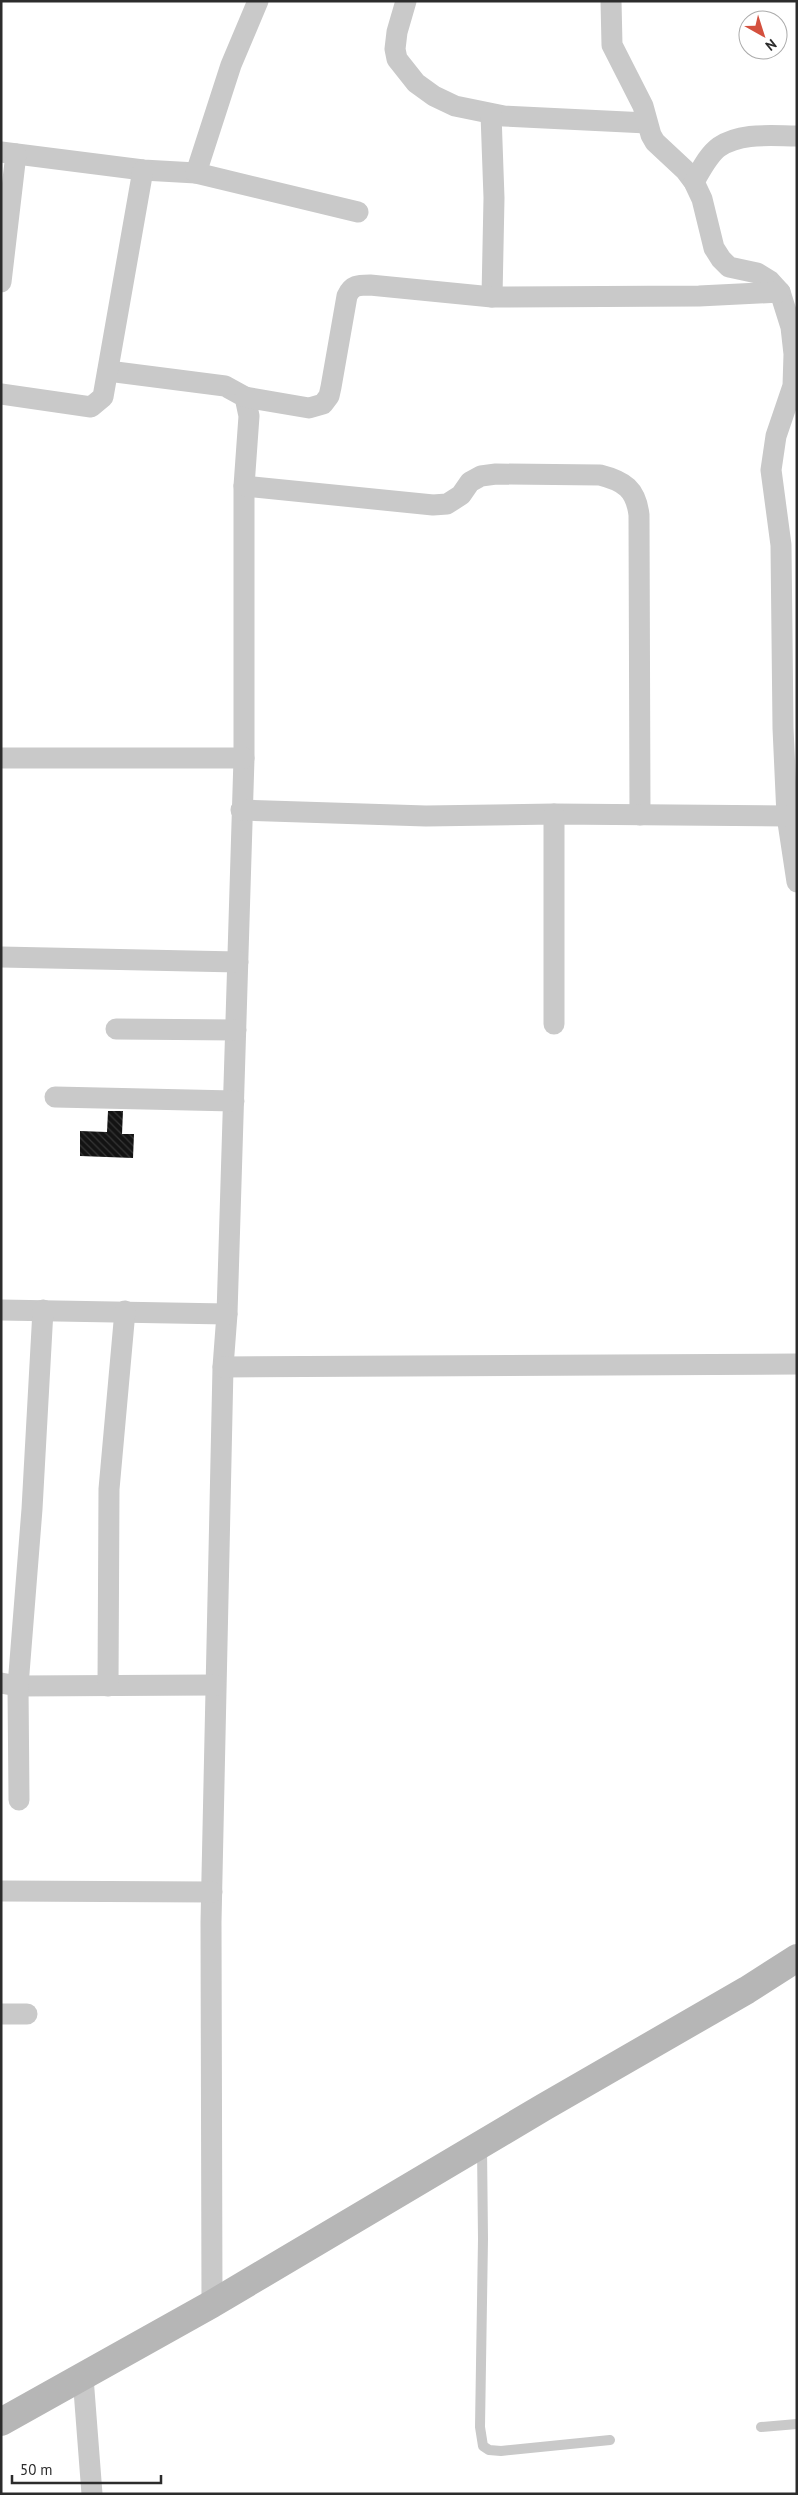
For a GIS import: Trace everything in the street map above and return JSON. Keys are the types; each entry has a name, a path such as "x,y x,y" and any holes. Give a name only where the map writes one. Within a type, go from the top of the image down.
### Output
{"street":[{"path":"196,174 231,65 258,1"},
{"path":"406,1 395,49 403,68 416,83 434,96 454,106 491,114 647,123"},
{"path":"611,1 612,44 640,99 647,123 656,142 685,170 694,182 702,199 714,248 729,267 757,273 770,281 780,292 791,326 795,386 776,436 771,470 781,544 783,728 787,816 797,882"},
{"path":"491,114 494,198 492,298"},
{"path":"694,182 708,159 720,147 736,140 755,136 797,136"},
{"path":"1,282 9,153 143,170 196,174 358,212"},
{"path":"1,394 91,407 102,397 143,170"},
{"path":"108,371 225,386 245,397 309,408 323,404 329,396 346,296 350,289 356,285 492,298 699,296 780,292"},
{"path":"212,2304 212,1892 215,1685 220,1598 223,1367 227,1314 244,758 244,486 249,416 245,397"},
{"path":"244,486 433,506 447,504 461,495 470,482 481,476 496,474 600,475 616,479 631,490 638,501 639,514 640,815"},
{"path":"1,758 244,758"},
{"path":"241,810 426,816 554,814 787,816"},
{"path":"554,814 554,1024"},
{"path":"1,957 238,962"},
{"path":"116,1029 236,1030"},
{"path":"55,1097 234,1101"},
{"path":"1,1310 227,1314"},
{"path":"19,1800 10,1684 32,1509 43,1310"},
{"path":"108,1686 109,1489 125,1311"},
{"path":"223,1367 797,1364"},
{"path":"10,1684 108,1686 215,1685"},
{"path":"1,1891 212,1892"},
{"path":"1,2422 212,2304 747,1990 797,1958"},
{"path":"1,2014 27,2014"},
{"path":"83,2377 92,2494"}],"lane":[{"path":"482,2144 483,2239 480,2427 483,2446 489,2450 501,2451 610,2440"},
{"path":"761,2427 797,2424"}],"building":[{"path":"108,1111 123,1111 122,1134 134,1134 133,1158 80,1156 80,1131 107,1132"}]}
